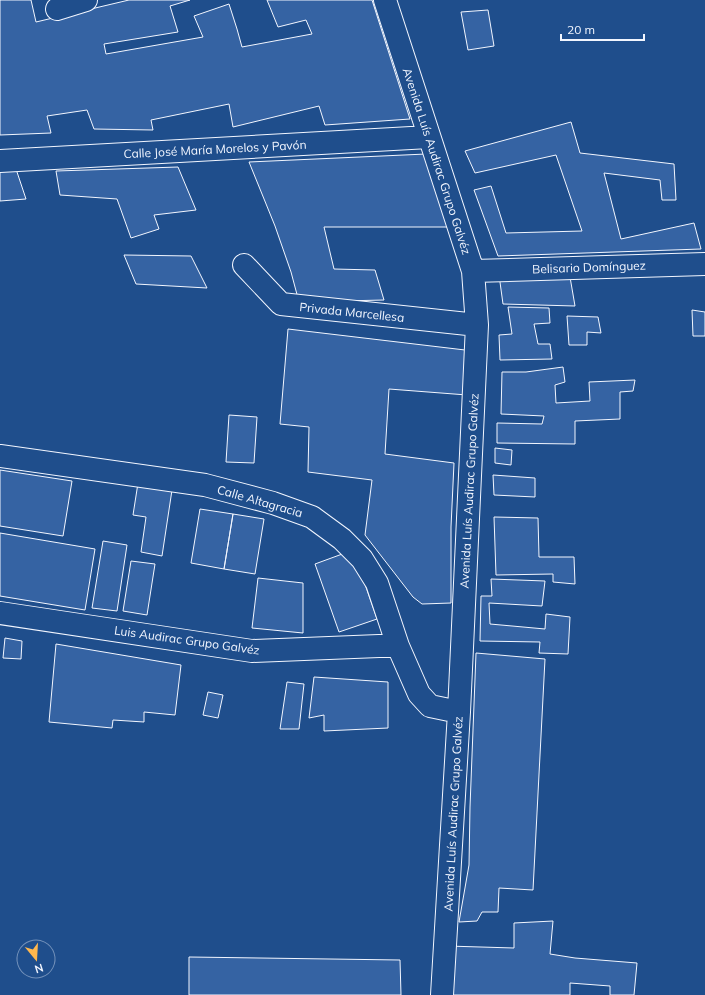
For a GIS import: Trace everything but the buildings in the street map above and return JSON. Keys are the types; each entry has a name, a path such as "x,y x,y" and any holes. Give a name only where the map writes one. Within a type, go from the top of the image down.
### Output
{"street":[{"path":"57,9 86,0"},
{"name":"Avenida Luís Audirac Grupo Galvéz","path":"385,0 473,270 477,325 459,712 442,995"},
{"name":"Calle José María Morelos y Pavón","path":"0,161 430,137"},
{"name":"Belisario Domínguez","path":"473,270 705,264"},
{"name":"Privada Marcellesa","path":"244,265 281,304 477,325"},
{"name":"Calle Altagracia","path":"0,456 205,485 273,503 312,517 342,539 362,559 376,583 398,646 419,694 430,706 459,712"},
{"name":"Luis Audirac Grupo Galvéz","path":"0,613 252,651 398,646"}]}
